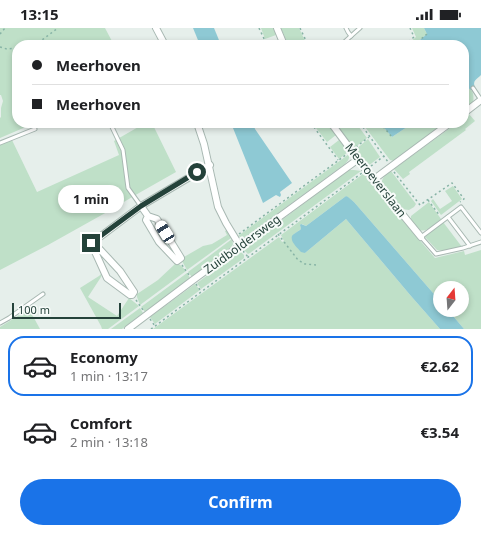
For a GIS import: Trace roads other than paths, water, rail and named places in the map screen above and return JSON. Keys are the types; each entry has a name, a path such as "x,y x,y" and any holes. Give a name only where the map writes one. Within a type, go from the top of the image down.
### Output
{"street":[{"path":"156,28 162,40"},
{"path":"277,28 282,40"},
{"path":"469,109 481,100"},
{"path":"199,128 210,165 218,207 226,224 240,246"},
{"name":"Meeroeverslaan","path":"335,128 373,180 421,237"},
{"path":"373,180 443,128"},
{"name":"Zuidboldersweg","path":"128,329 358,160"},
{"path":"93,242 120,271 134,292 132,295 107,278 91,243 141,206 210,165"},
{"path":"141,206 148,216 157,219 182,258 177,261 159,242 146,220 148,216"}],"lane":[{"path":"346,28 351,36"},
{"path":"347,40 360,28"},
{"path":"473,88 481,100"},
{"path":"112,128 123,150 128,188 141,206"},
{"path":"0,143 35,129"},
{"path":"481,233 461,207 421,237 436,254 481,242"},
{"path":"448,217 470,246"},
{"path":"0,323 42,294"}],"water":[{"path":"193,28 214,28 219,40 198,40"},
{"path":"424,28 481,28 481,75 475,82 475,87 471,90 469,88 469,40 420,40 427,34"},
{"path":"233,128 255,128 292,183 280,192 280,197 276,195 263,203"},
{"path":"384,128 406,128 392,137"},
{"path":"346,196 348,197 433,293 433,317 454,317 464,329 440,329 346,219 305,253 301,252 296,247 293,243 292,236 301,229 301,224 306,226"}]}
